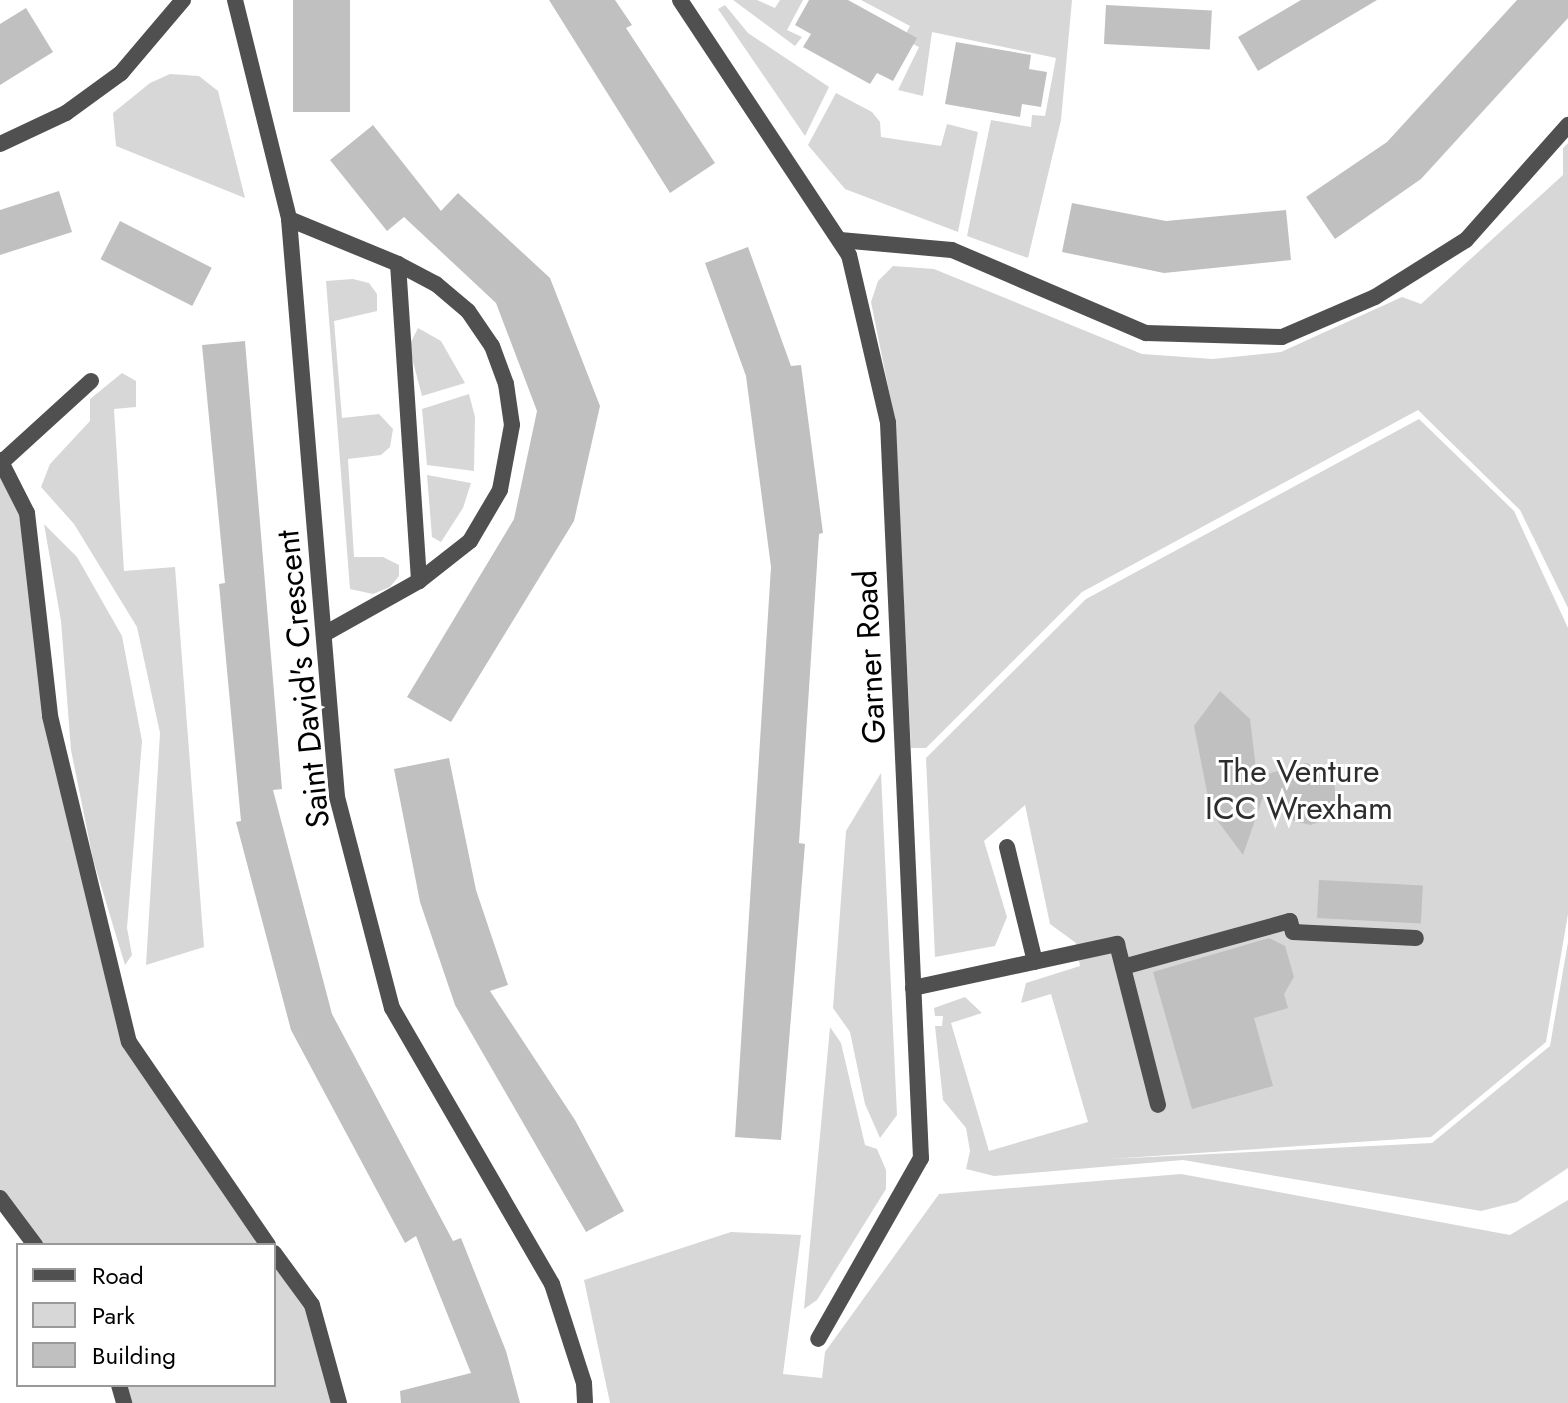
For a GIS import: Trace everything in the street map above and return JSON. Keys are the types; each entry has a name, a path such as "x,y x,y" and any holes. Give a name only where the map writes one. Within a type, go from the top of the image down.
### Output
{"street":[{"path":"0,144 66,113 121,73 183,0"},
{"name":"Saint David's Crescent","path":"235,0 289,219 337,797 392,1008 552,1284 584,1383 585,1403"},
{"name":"Garner Road","path":"680,0 849,255 888,423 921,1158 818,1339"},
{"path":"840,240 952,250 1146,333 1282,337 1375,297 1466,240 1568,125"},
{"path":"289,219 398,264 436,284 468,311 492,346 506,384 512,425 500,490 470,541 419,581 324,634"},
{"path":"398,264 419,581"},
{"path":"91,381 2,461 27,513 50,716 129,1042 267,1243"},
{"path":"1007,847 1035,962"},
{"path":"1123,967 1290,921 1293,932 1416,938"},
{"path":"913,988 1117,944 1158,1105"},
{"path":"0,1198 34,1243"},
{"path":"276,1256 312,1305 339,1403"}],"green space":[{"path":"733,0 757,0 775,8 780,0 803,0 787,30 802,37 795,46"},
{"path":"861,0 1072,0 1061,120 1028,258 967,236 991,120 1031,127 1032,115 1045,116 1056,58 932,32 923,96 898,90 919,47 903,39 910,26"},
{"path":"725,5 748,33 829,87 805,136 718,9"},
{"path":"170,74 199,76 218,91 245,198 116,146 113,113 150,83"},
{"path":"836,93 872,112 880,122 881,137 941,146 947,124 978,132 958,232 845,189 808,145"},
{"path":"1568,143 1568,608 1520,510 1418,410 1082,592 926,748 911,748 895,421 871,302 878,281 893,266 934,269 1142,354 1213,359 1281,352 1402,297 1421,304 1563,175 1563,148"},
{"path":"353,279 369,283 377,294 377,311 334,321 342,418 379,414 393,429 390,447 381,455 348,459 354,557 383,557 399,565 399,576 390,587 373,594 350,589 326,281"},
{"path":"418,328 441,341 465,383 422,396 409,346"},
{"path":"122,373 136,381 136,407 114,409 124,571 175,567 204,947 146,965 160,733 137,627 74,524 41,487 50,464 90,421 90,399"},
{"path":"469,394 475,417 474,471 427,465 422,409"},
{"name":"The Venture ICC Wrexham","path":"1419,419 1514,511 1568,628 1568,914 1546,1042 1431,1137 1110,1159 1432,1143 1550,1046 1568,942 1568,1168 1517,1202 1481,1211 1183,1160 994,1176 966,1169 970,1151 966,1128 943,1100 935,1026 942,1026 943,1016 935,1016 934,1008 965,997 982,1013 951,1023 989,1151 1088,1122 1051,994 1021,1003 1026,983 1080,966 1076,943 1050,924 1025,805 984,841 1007,917 995,946 935,957 926,758 1086,599"},
{"path":"0,460 27,513 50,717 129,1042 267,1243 34,1243 0,1198"},
{"path":"427,475 471,483 463,508 441,542 432,537"},
{"path":"44,524 77,557 122,636 142,741 127,928 132,955 125,965 93,859 71,750 61,621"},
{"path":"881,773 897,1115 880,1138 865,1104 850,1032 833,1008 846,831"},
{"path":"830,1027 841,1043 865,1145 877,1149 886,1170 886,1189 817,1300 804,1309"},
{"path":"1181,1174 1510,1235 1568,1200 1568,1403 610,1403 584,1280 731,1232 801,1235 783,1374 822,1378 825,1352 939,1194"},
{"path":"276,1256 312,1305 333,1403 124,1403 120,1387 276,1387"}],"building":[{"path":"293,0 350,0 350,112 293,112"},
{"path":"549,0 615,0 632,25 626,28 715,163 670,193"},
{"path":"809,0 848,0 917,38 893,81 877,73 870,84 803,47 811,34 795,25"},
{"path":"1301,0 1377,0 1258,71 1238,37"},
{"path":"1517,0 1568,0 1568,18 1421,179 1335,239 1306,197 1387,142"},
{"path":"1106,5 1212,11 1210,49 1104,44"},
{"path":"26,8 53,52 0,85 0,24"},
{"path":"956,42 1031,55 1029,69 1047,72 1041,107 1022,104 1020,117 945,104"},
{"path":"373,125 441,211 458,193 550,278 600,406 574,521 451,722 407,697 514,519 537,411 496,303 404,217 387,231 330,160"},
{"path":"59,191 72,232 0,255 0,210"},
{"path":"1072,203 1166,221 1286,210 1291,260 1164,273 1062,252"},
{"path":"120,221 212,268 192,306 100,259"},
{"path":"748,247 791,366 801,365 823,533 819,534 799,843 805,844 781,1140 735,1137 771,567 746,376 705,263"},
{"path":"245,341 282,789 273,790 332,1014 453,1241 461,1238 506,1351 520,1403 401,1403 400,1391 471,1373 416,1236 405,1243 291,1030 236,822 241,821 219,584 225,583 202,345"},
{"path":"1220,691 1250,719 1257,777 1306,763 1332,774 1338,804 1325,820 1310,825 1294,821 1263,797 1243,855 1211,812 1194,726"},
{"path":"449,758 476,890 508,985 490,991 575,1120 624,1211 586,1232 455,1005 420,902 394,769"},
{"path":"1319,880 1423,885 1421,923 1317,918"},
{"path":"1269,938 1285,946 1294,977 1284,994 1288,1008 1254,1018 1273,1086 1192,1109 1153,972"}]}
